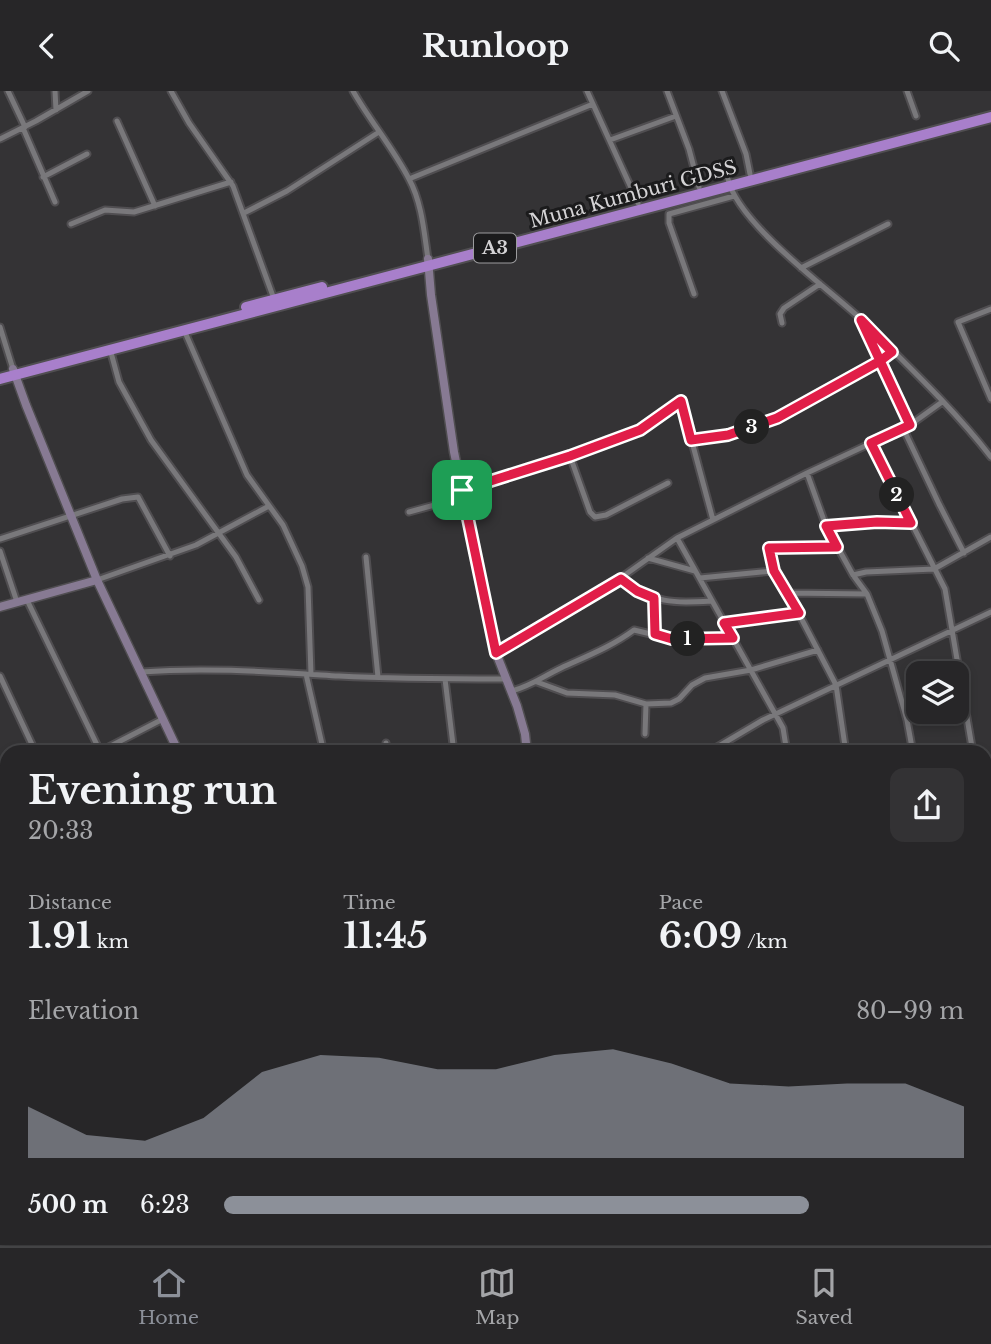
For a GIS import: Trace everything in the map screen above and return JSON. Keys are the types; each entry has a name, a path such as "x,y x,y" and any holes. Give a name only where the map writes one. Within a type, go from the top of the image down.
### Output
{"highway":[{"name":"Muna Kumburi GDSS","path":"0,372 14,372 184,330 699,187 730,187 750,174 991,110"},
{"name":"Muna Kumburi GDSS","path":"0,379 14,372 274,299 730,187 991,117"}],"street":[{"path":"8,91 55,201"},
{"path":"55,91 56,110"},
{"path":"0,139 88,91"},
{"path":"171,91 189,123 231,182 274,299"},
{"path":"353,91 409,179 424,226 431,295 463,494 496,653 512,691 526,745"},
{"path":"587,91 638,203"},
{"path":"667,91 689,149 699,187"},
{"path":"722,91 746,154 750,174"},
{"path":"907,91 916,116"},
{"path":"409,179 593,104"},
{"path":"610,140 676,116"},
{"path":"117,121 155,206"},
{"path":"244,213 287,191 379,132"},
{"path":"43,177 87,154"},
{"path":"71,224 104,210 134,212 231,182"},
{"path":"694,294 669,223 669,214 730,187 759,227 861,320 970,429 991,457"},
{"path":"801,268 888,224"},
{"path":"782,323 780,314 784,307 820,284"},
{"path":"991,309 958,322 991,399"},
{"path":"861,320 939,504 964,553"},
{"path":"0,327 26,405 97,580 175,745"},
{"path":"184,330 247,475 283,525 305,575 308,587 308,674 322,745"},
{"path":"110,349 119,382 151,440 236,557 259,600"},
{"path":"691,440 728,435 777,418 892,352"},
{"path":"409,512 640,430 681,401 713,520"},
{"path":"496,653 621,579 677,538 906,427 942,403"},
{"path":"871,443 945,589 971,745"},
{"path":"570,456 590,512 595,517 606,515 668,483"},
{"path":"807,473 826,526 853,575 867,594 891,658 912,745"},
{"path":"0,539 122,499 138,497 170,556"},
{"path":"0,607 170,556 220,534 269,506"},
{"path":"826,526 877,522 911,523"},
{"path":"853,575 934,569 991,537"},
{"path":"677,538 783,727 786,745"},
{"path":"837,547 769,548 774,571 836,685 845,745"},
{"path":"0,551 18,603"},
{"path":"366,557 378,677"},
{"path":"648,558 695,571"},
{"path":"700,578 774,571"},
{"path":"621,579 637,591 671,603 712,601"},
{"path":"788,593 867,594"},
{"path":"654,598 655,634"},
{"path":"27,600 96,745"},
{"path":"718,745 774,715 991,612"},
{"path":"724,623 799,613"},
{"path":"512,691 602,651 634,630 672,639 733,638"},
{"path":"537,682 567,693 615,695 646,704 671,703 705,678 751,670 818,650"},
{"path":"141,672 213,669 378,677 506,679"},
{"path":"0,676 32,745"},
{"path":"445,679 453,745"},
{"path":"645,734 646,704"},
{"path":"113,745 164,719"}],"route":[{"path":"462,490 496,653 621,579 637,591 654,598 655,634 672,639 733,638 724,623 799,613 774,571 769,548 837,547 826,526 877,522 911,523 871,443 910,425 880,361 861,320 892,352 880,361 777,418 728,435 691,440 681,401 640,430 570,456 462,490"}]}
